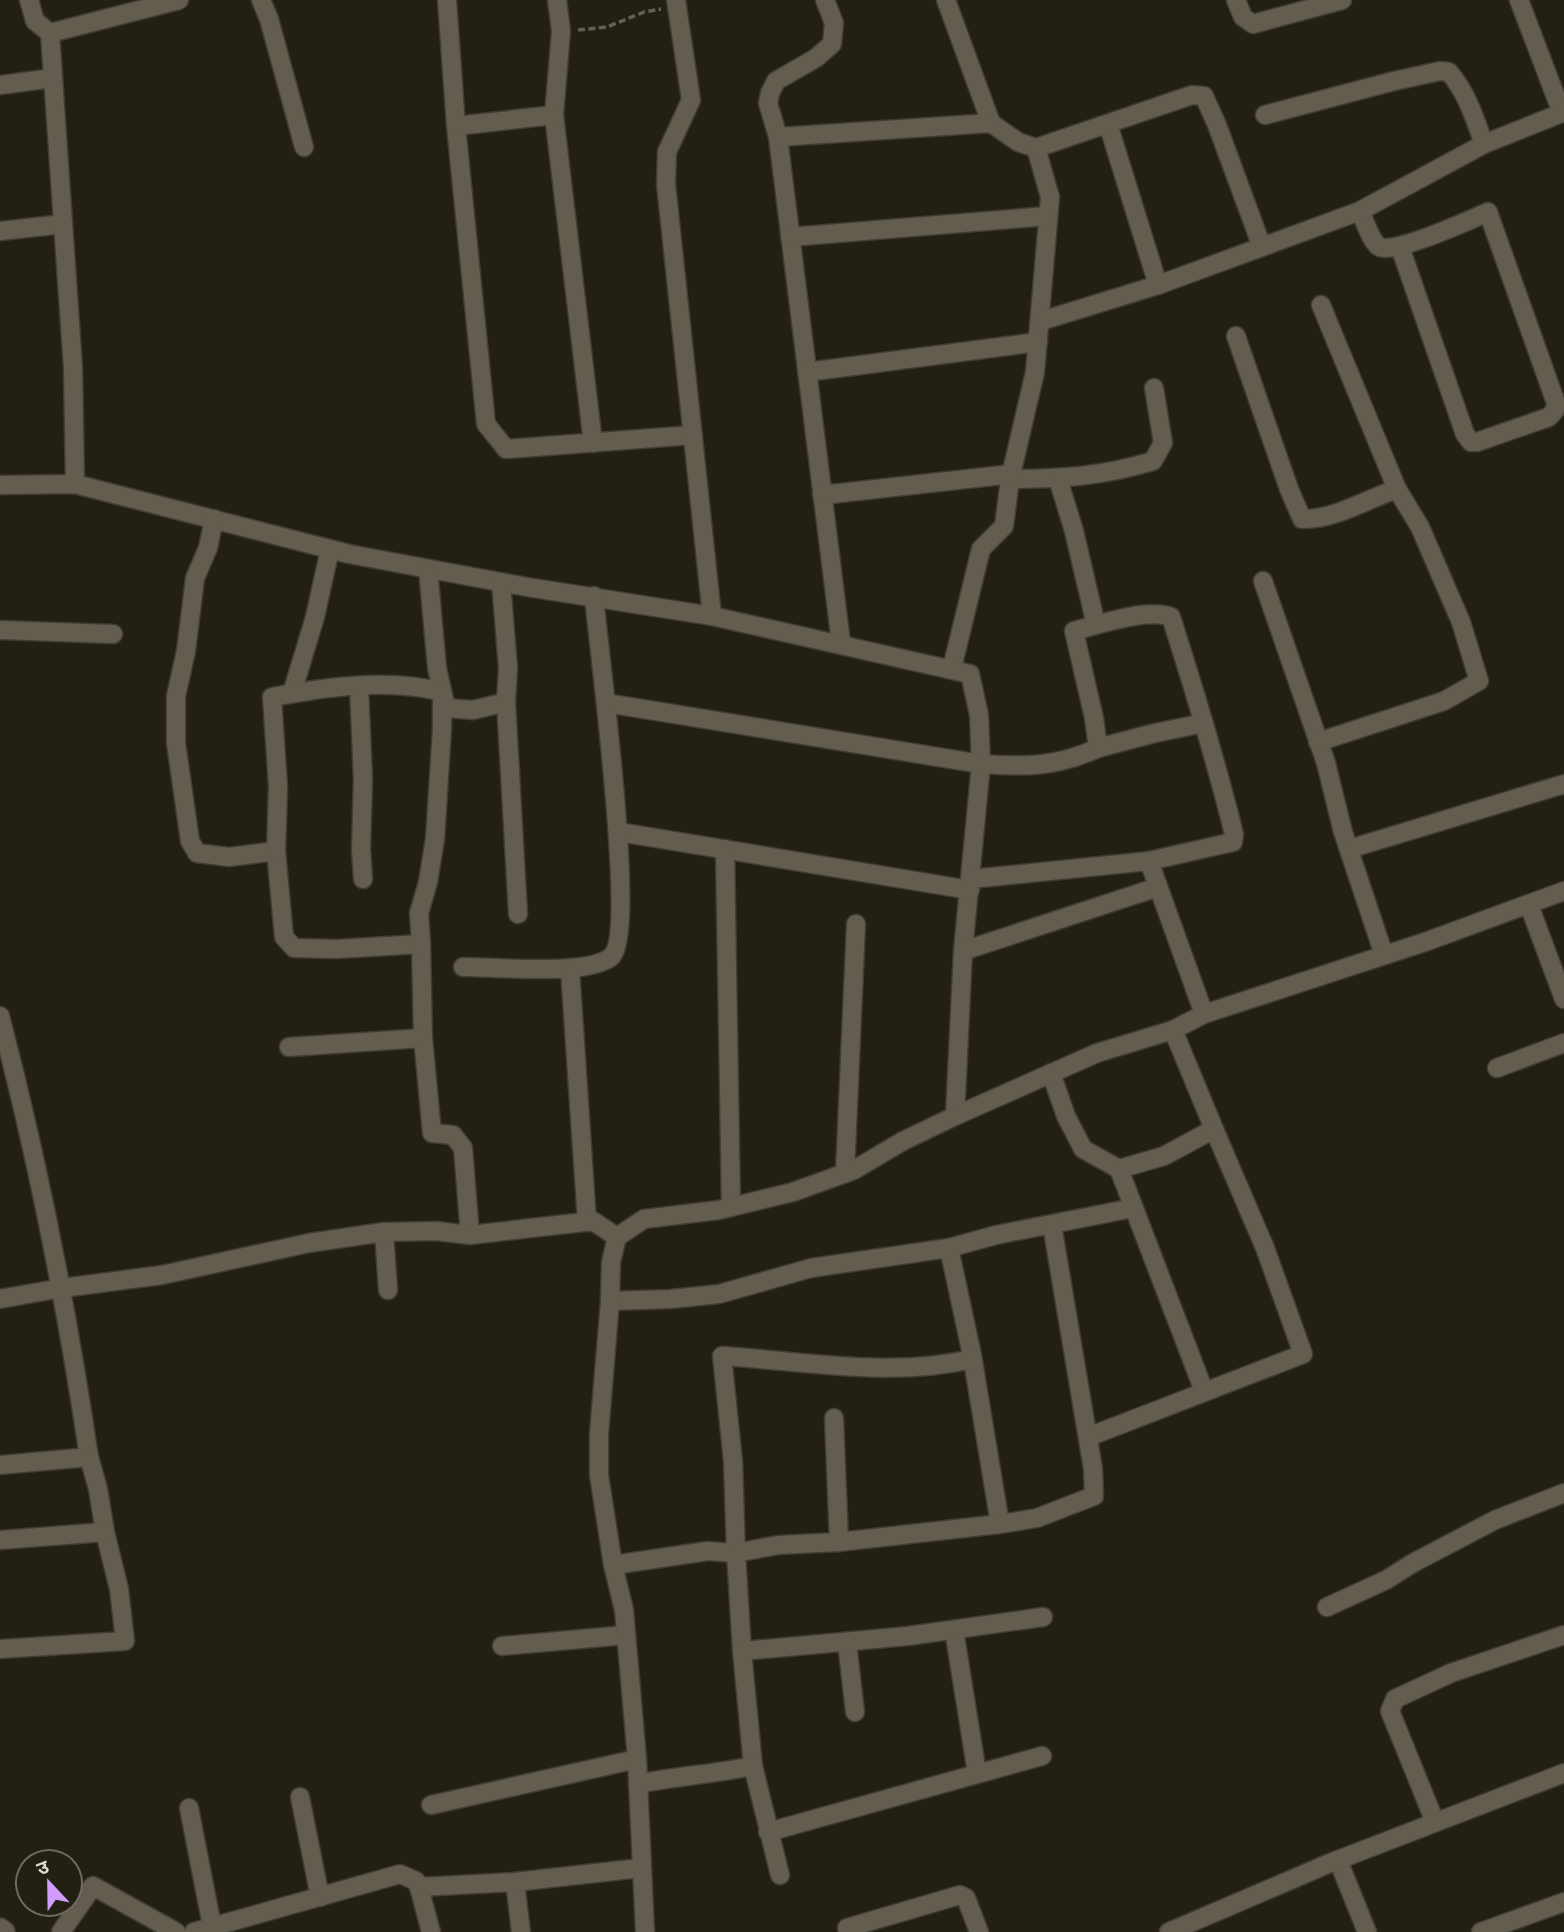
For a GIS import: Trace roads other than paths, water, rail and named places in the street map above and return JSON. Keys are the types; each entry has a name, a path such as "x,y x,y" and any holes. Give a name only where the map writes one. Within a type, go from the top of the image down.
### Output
{"street":[{"path":"29,0 35,21 50,33 73,368 75,484"},
{"path":"50,33 158,2 179,0"},
{"path":"261,0 269,19 304,146"},
{"path":"447,0 456,126 486,424 506,449 693,435"},
{"path":"557,0 562,31 554,115 593,443"},
{"path":"825,0 834,23 832,44 816,58 776,81 768,103 778,137 841,643"},
{"path":"946,0 991,123 1018,142 1036,148 1192,94 1204,96 1262,247"},
{"path":"1236,0 1243,17 1253,24 1342,0"},
{"path":"1041,321 1158,285 1360,211 1484,144 1563,112 1519,0"},
{"path":"677,3 691,100 667,152 666,184 712,616"},
{"path":"1265,115 1440,71 1449,72 1458,82 1469,104 1484,144"},
{"path":"0,85 53,78"},
{"path":"456,126 554,115"},
{"path":"778,137 991,123"},
{"path":"1108,124 1158,285"},
{"path":"952,668 981,549 1004,526 1011,477 1035,372 1051,197 1036,148"},
{"path":"1360,211 1377,246 1384,249 1400,247 1488,212 1556,403 1555,410 1549,417 1477,443 1471,442 1465,434 1400,247"},
{"path":"790,237 1048,216"},
{"path":"0,231 63,224"},
{"path":"1318,742 1444,701 1479,681 1461,622 1420,527 1397,489 1321,304"},
{"path":"1236,336 1302,519 1314,520 1397,489"},
{"path":"807,372 1038,342"},
{"path":"822,495 1011,477 1058,479 1130,468 1153,461 1163,443 1154,388"},
{"path":"1058,479 1074,531 1096,625"},
{"path":"0,485 75,484 330,549 501,582 712,616 970,674 979,715 981,764 963,951 955,1116"},
{"path":"214,519 208,548 195,578 186,651 176,696 176,743 190,841 197,853 229,857 276,851"},
{"path":"292,693 315,617 330,549"},
{"path":"428,569 442,692 442,729 435,839 428,882 419,913 423,1038 432,1133 453,1135 463,1148 470,1235"},
{"path":"1263,581 1318,742 1384,955"},
{"path":"501,582 508,668 506,702 518,914"},
{"path":"463,967 570,969 591,966 610,958 617,950 620,925 619,832 594,596"},
{"path":"619,832 971,885 1149,861 1233,842 1234,834 1204,723 1171,617 1162,614 1143,615 1074,631 1094,718 1098,748"},
{"path":"0,630 113,635"},
{"path":"421,944 337,949 294,948 284,937 276,851 278,787 272,697 310,689 359,687 421,687 442,692"},
{"path":"359,687 363,879"},
{"path":"442,692 446,708 473,710 506,702"},
{"path":"606,703 981,764 1023,767 1078,757 1098,748 1204,723"},
{"path":"1349,849 1564,784"},
{"path":"725,849 731,1207"},
{"path":"1149,861 1204,1014"},
{"path":"963,951 1158,887"},
{"path":"645,1932 637,1759 624,1610 613,1565 599,1475 599,1434 611,1262 617,1237 644,1219 731,1207 793,1192 845,1173 955,1116 1097,1053 1173,1030 1204,1014 1384,955 1564,891"},
{"path":"1529,905 1564,999"},
{"path":"845,1173 856,924"},
{"path":"570,969 587,1222"},
{"path":"0,1016 62,1288 89,1457 119,1589 125,1641 0,1649"},
{"path":"1088,1437 1303,1354 1265,1248 1173,1030"},
{"path":"289,1047 423,1038"},
{"path":"1497,1068 1564,1043"},
{"path":"1051,1073 1066,1116 1083,1149 1119,1169 1205,1391"},
{"path":"1119,1169 1164,1156 1214,1129"},
{"path":"610,1301 719,1294 811,1268 949,1248 996,1235 1133,1208"},
{"path":"0,1300 62,1288 162,1275 309,1243 384,1232 436,1231 470,1235 593,1221 617,1237"},
{"path":"613,1565 708,1551 736,1553 778,1545 839,1542 1000,1524 1037,1518 1094,1496 1093,1469 1052,1225"},
{"path":"384,1232 388,1290"},
{"path":"949,1248 972,1359 1000,1524"},
{"path":"780,1875 752,1766 742,1651 733,1461 722,1356 878,1367 972,1359"},
{"path":"834,1418 839,1542"},
{"path":"0,1465 89,1457"},
{"path":"1327,1607 1386,1580 1495,1520 1564,1493"},
{"path":"0,1540 105,1532"},
{"path":"742,1651 847,1643 1043,1617"},
{"path":"954,1630 978,1773"},
{"path":"502,1646 626,1635"},
{"path":"1435,1822 1390,1711 1395,1699 1451,1674 1564,1636"},
{"path":"847,1643 855,1712"},
{"path":"768,1832 1042,1756"},
{"path":"431,1805 637,1759"},
{"path":"638,1784 752,1766"},
{"path":"1169,1932 1338,1860 1564,1773"},
{"path":"300,1797 320,1898"},
{"path":"189,1808 212,1926"},
{"path":"1338,1860 1367,1932"},
{"path":"419,1887 515,1882 641,1868"},
{"path":"194,1932 400,1874 416,1881 431,1932"},
{"path":"515,1882 521,1932"},
{"path":"61,1932 93,1886 176,1932"},
{"path":"847,1928 960,1895 965,1898 979,1932"},
{"path":"1481,1932 1564,1902"}]}
